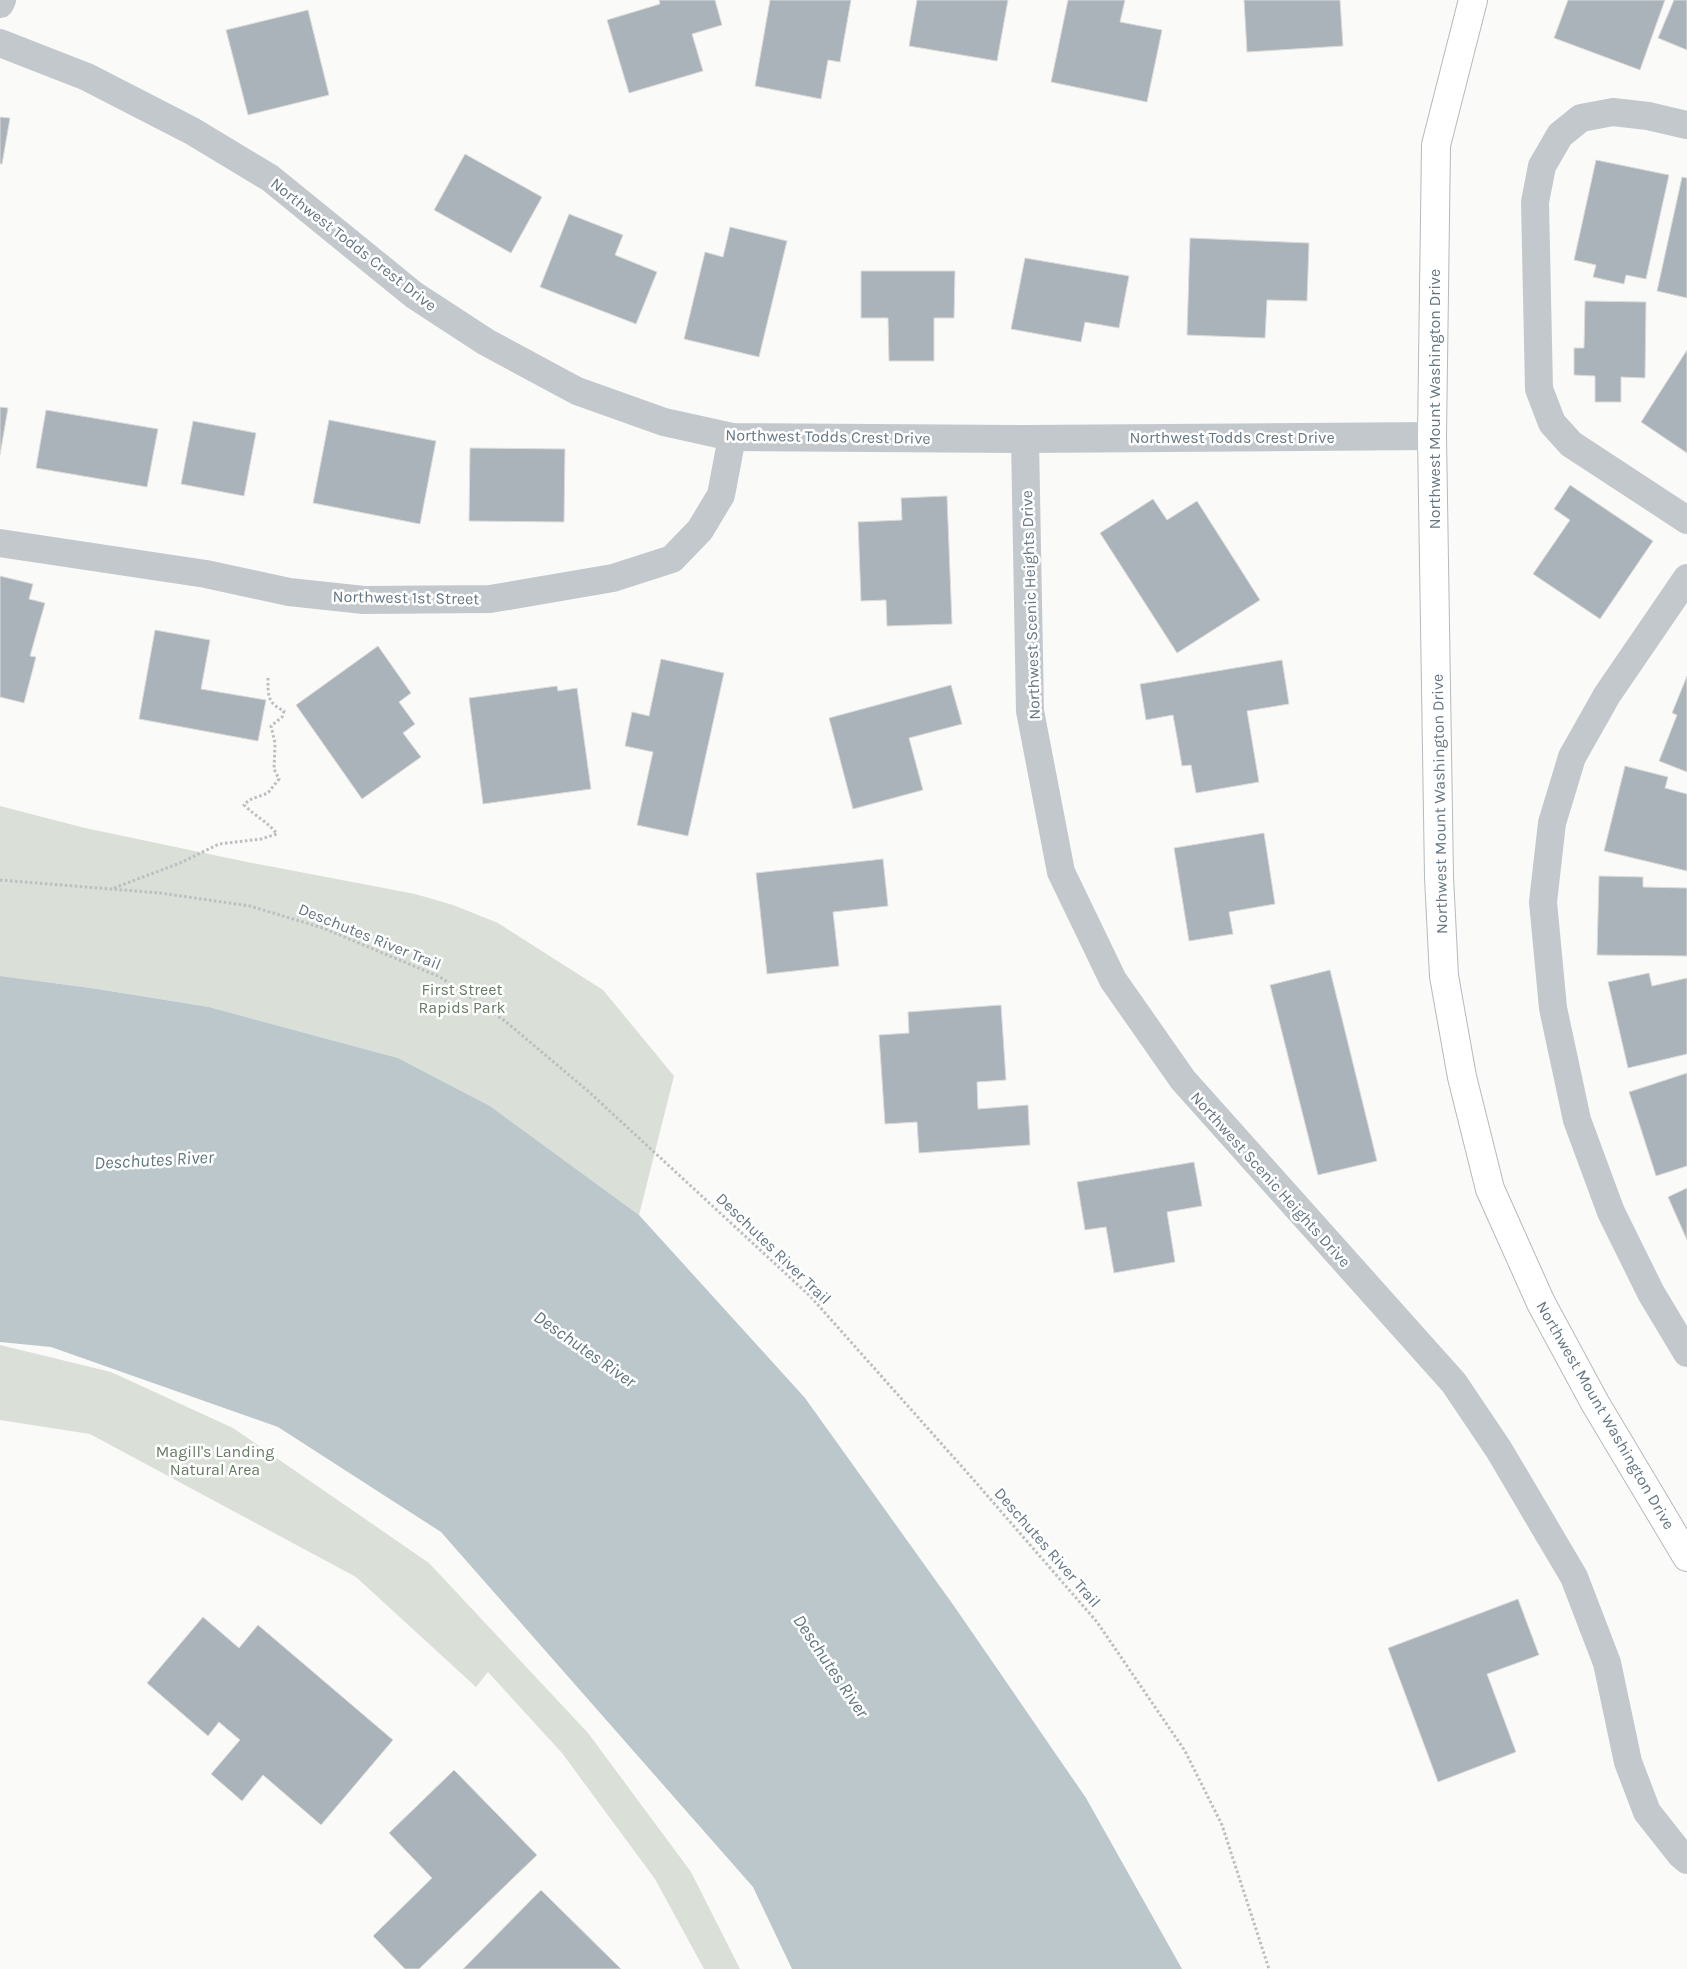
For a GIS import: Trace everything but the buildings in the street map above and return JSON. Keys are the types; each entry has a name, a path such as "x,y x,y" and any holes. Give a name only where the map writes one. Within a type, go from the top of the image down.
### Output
{"main road":[{"name":"Northwest Mount Washington Drive","path":"1473,0 1436,145 1432,436 1439,877 1444,976 1462,1077 1490,1189 1541,1303 1595,1403 1687,1557"}],"street":[{"path":"0,4 2,0"},
{"name":"Northwest Todds Crest Drive","path":"0,43 87,77 192,130 270,178 414,295 486,342 577,391 664,422 732,437 1025,439 1432,436"},
{"path":"1687,125 1648,116 1613,112 1581,118 1560,135 1542,166 1535,202 1540,389 1552,423 1571,444 1687,520"},
{"name":"Northwest 1st Street","path":"0,543 206,574 289,592 364,600 490,599 613,578 672,559 700,530 721,495 732,437"},
{"name":"Northwest Scenic Heights Drive","path":"1025,439 1030,711 1061,872 1113,980 1182,1080 1454,1383 1499,1450 1574,1577 1607,1663 1628,1762 1647,1812 1687,1860"},
{"path":"1687,578 1607,695 1572,757 1552,823 1543,902 1553,1008 1577,1120 1611,1212 1651,1293 1687,1353"}],"path":[{"path":"111,889 180,862 219,844 261,840 276,834 269,824 254,816 244,805 249,800 268,793 279,779 274,769 275,744 271,726 282,717 284,711 276,707 268,696 268,678"},
{"name":"Deschutes River Trail","path":"0,880 160,893 250,906 323,928 440,977 505,1022 588,1091 810,1296 1091,1614 1185,1751 1222,1825 1269,1969"}],"green space":[{"name":"First Street Rapids Park","path":"0,806 85,828 247,862 415,894 453,905 498,923 603,990 674,1076 639,1215 490,1106 398,1058 209,1007 0,976"},
{"name":"Magill's Landing Natural Area","path":"0,1345 111,1372 233,1428 429,1563 588,1733 691,1872 740,1969 704,1969 655,1879 562,1753 488,1672 476,1687 356,1577 90,1434 0,1420"}],"water":[{"name":"Deschutes River","path":"0,976 209,1007 398,1058 490,1106 639,1215 805,1398 954,1606 1086,1798 1182,1969 792,1969 753,1887 441,1532 278,1427 51,1347 0,1342"}]}
